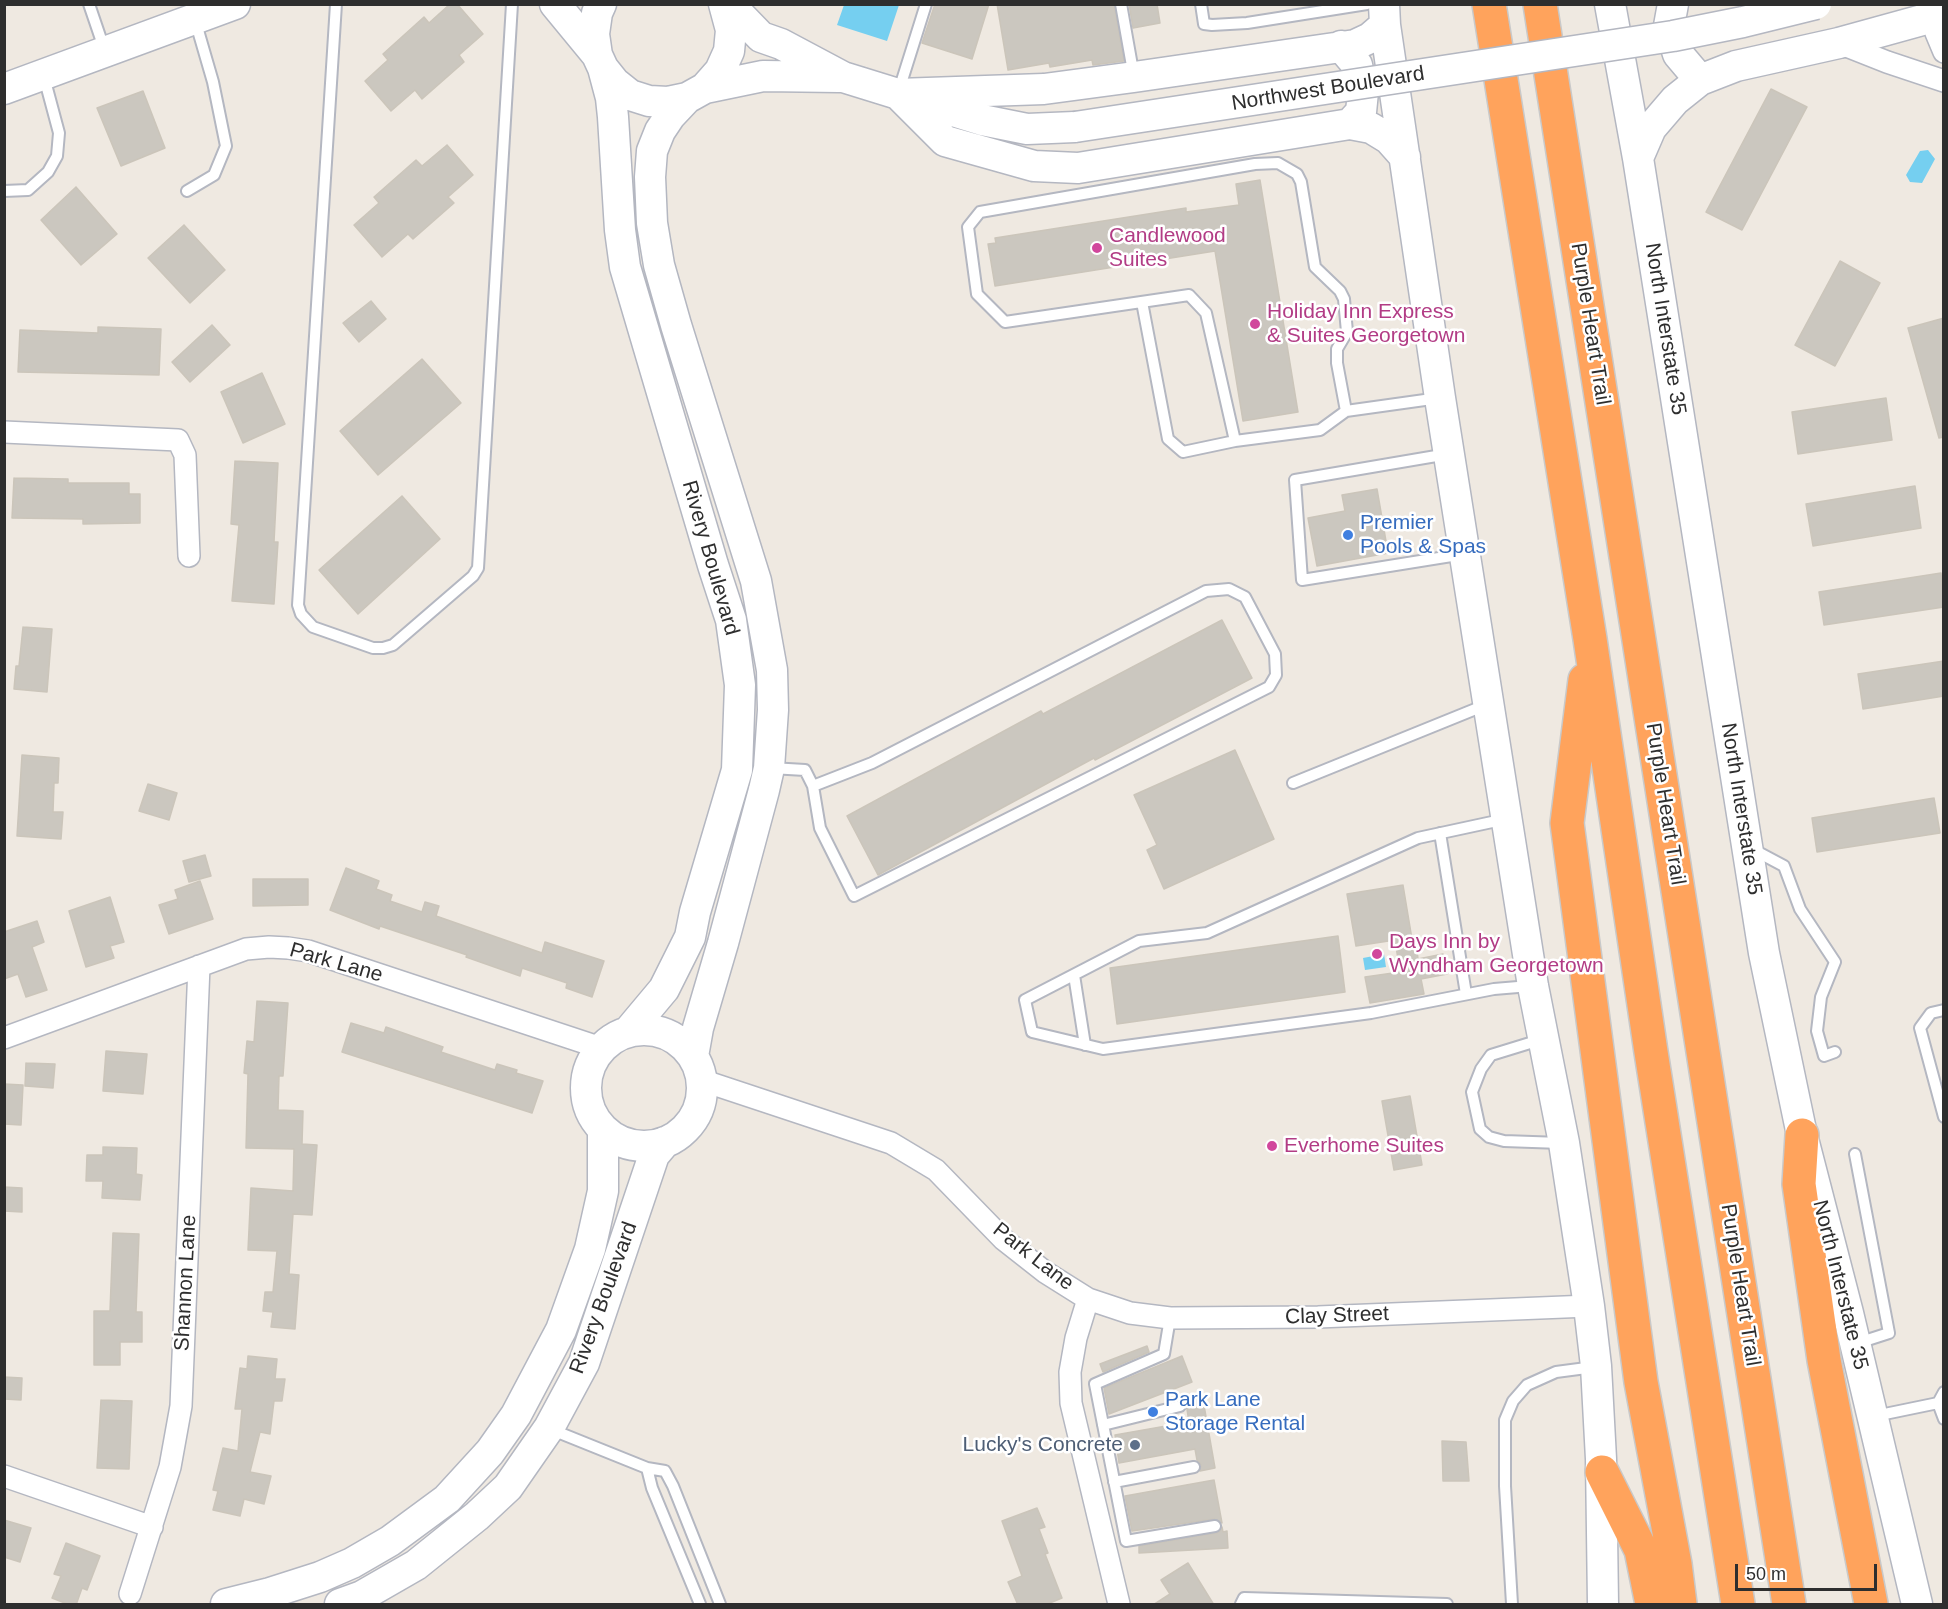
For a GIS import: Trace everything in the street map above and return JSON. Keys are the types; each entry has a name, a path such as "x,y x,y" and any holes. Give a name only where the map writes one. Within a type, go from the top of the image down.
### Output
{"highway":[{"path":"1489,4 1590,639 1738,1605"},
{"name":"Purple Heart Trail","path":"1540,4 1789,1605"},
{"path":"1590,639 1567,824 1641,1382 1675,1564 1680,1605"},
{"path":"1802,1135 1799,1184 1824,1360 1871,1605"},
{"path":"1602,1472 1641,1550 1652,1605"}],"street":[{"path":"4,89 235,4"},
{"path":"555,4 600,62"},
{"path":"600,62 594,34 597,13 601,4"},
{"name":"Rivery Boulevard","path":"697,1068 698,1029 769,768 773,710 772,670 756,581 659,265 652,223 651,177 652,152 660,131 670,116 720,71 729,51 731,30 724,4"},
{"name":"Northwest Boulevard","path":"729,4 761,37 781,44 843,77 982,120 1027,129 1076,127 1673,36 1816,4"},
{"name":"North Interstate 35","path":"1610,4 1638,158 1764,953 1802,1135 1855,1343 1917,1605"},
{"path":"1673,4 1669,26 1678,54 1700,80"},
{"path":"898,94 1044,89 1355,45 1370,38 1379,11"},
{"path":"1379,11 1405,157 1448,454 1533,986 1564,1143 1589,1306 1596,1366 1602,1472 1603,1605"},
{"path":"1638,158 1651,128 1675,100 1700,80 1736,66 1839,43 1944,15"},
{"path":"1944,15 1936,33 1944,52"},
{"path":"1839,43 1944,81"},
{"path":"1341,46 1357,65 1363,92 1361,112 1350,124"},
{"name":"Northwest Boulevard","path":"600,62 615,83 630,95 649,101 668,102 763,76 843,77"},
{"name":"Rivery Boulevard","path":"600,62 611,98 619,219 625,267 707,547 731,620 740,685 737,770 695,912 690,937 664,989 628,1032"},
{"path":"898,94 945,141 1034,166 1132,171 1350,124 1371,128 1389,139 1405,157"},
{"path":"644,335 676,325"},
{"path":"4,432 178,440 185,455 189,556"},
{"path":"707,547 740,535"},
{"path":"737,770 769,768"},
{"name":"Park Lane","path":"4,1038 246,949 288,948 308,951 601,1048"},
{"name":"Shannon Lane","path":"130,1594 170,1467 181,1406 199,966"},
{"path":"628,1032 657,1032 670,1036 681,1043 697,1068 700,1101 690,1123 679,1134 665,1142 653,1146 629,1144 603,1132 589,1108 586,1093 590,1067 601,1048 614,1038 628,1032"},
{"name":"Park Lane","path":"697,1068 891,1143 936,1170 1004,1239 1045,1272 1088,1299 1076,1338 1070,1372 1071,1403 1119,1605"},
{"name":"Rivery Boulevard","path":"226,1605 270,1593 352,1563 390,1541 447,1499 490,1452 516,1415 561,1330 590,1249 603,1191 603,1132"},
{"name":"Rivery Boulevard","path":"339,1605 362,1596 416,1565 477,1516 508,1486 549,1428 584,1363 654,1155 665,1142"},
{"name":"Clay Street","path":"1088,1299 1130,1313 1170,1318 1318,1317 1589,1306"},
{"path":"4,1476 152,1527"}],"lane":[{"path":"89,4 106,51"},
{"path":"336,4 298,605 301,614 313,627 373,648 393,645 473,576 478,568 512,4"},
{"path":"898,94 926,4"},
{"path":"1121,4 1134,77"},
{"path":"1201,4 1204,24 1212,25 1379,11"},
{"path":"187,192 214,175 226,146 213,82 195,19"},
{"path":"4,191 28,190 48,172 57,156 59,133 43,75"},
{"path":"1234,441 1206,313 1190,295 1005,322 977,294 968,227 980,212 1132,171 1223,171 1255,164 1278,164 1297,174 1301,182 1315,267 1340,291 1344,299 1347,332 1337,349 1337,363 1346,411"},
{"path":"1142,302 1168,439 1183,452 1234,441 1320,430 1346,411 1440,398"},
{"path":"1448,454 1295,480 1302,580 1464,554"},
{"path":"769,768 805,770 813,786 820,828 854,896 1269,687 1276,675 1275,654 1245,597 1229,589 1206,591 872,763 813,786"},
{"path":"1293,783 1488,704"},
{"path":"1506,819 1418,838 1207,933 1139,941 1025,1000 1032,1032 1103,1049 1371,1013 1494,989 1533,986"},
{"path":"1440,833 1466,994"},
{"path":"1747,846 1784,866 1800,909 1834,962 1821,997 1817,1031 1824,1056 1835,1052"},
{"path":"1074,975 1085,1045"},
{"path":"1944,1010 1931,1013 1920,1028 1944,1117"},
{"path":"1544,1039 1491,1055 1481,1069 1472,1092 1480,1129 1489,1137 1504,1141 1564,1143"},
{"path":"1855,1154 1889,1333 1855,1343"},
{"path":"1170,1318 1164,1353 1095,1384 1126,1541 1215,1526"},
{"path":"1512,1605 1505,1486 1505,1420 1513,1401 1527,1385 1556,1372 1596,1366"},
{"path":"1944,1392 1938,1403 1944,1419"},
{"path":"1872,1417 1938,1403"},
{"path":"1103,1425 1180,1406"},
{"path":"549,1428 648,1468 665,1471 720,1605"},
{"path":"1114,1482 1194,1467"},
{"path":"648,1468 652,1488 700,1605"},
{"path":"1241,1605 1244,1598 1448,1605"}],"water":[{"path":"844,5 899,5 887,41 837,25"},
{"path":"1928,150 1935,159 1922,183 1910,182 1906,175 1920,151"},
{"path":"1384,954 1386,967 1365,970 1363,958"}],"building":[{"path":"450,4 457,4 483,34 459,55 464,62 422,99 415,90 391,111 365,81 388,60 383,54 424,17 429,23"},
{"path":"935,4 989,4 972,59 922,43"},
{"path":"997,4 1114,4 1124,61 1093,65 1092,60 1050,67 1049,63 1008,70"},
{"path":"1129,4 1157,4 1160,23 1133,28"},
{"path":"1771,89 1807,107 1742,230 1706,212"},
{"path":"143,91 165,148 121,166 97,108"},
{"path":"447,145 473,175 448,197 454,203 413,239 408,234 382,257 354,225 379,203 374,197 416,160 422,166"},
{"path":"1260,180 1298,412 1243,421 1215,251 995,286 988,244 996,243 995,238 1186,208 1186,212 1239,205 1236,184"},
{"path":"76,187 117,234 81,265 41,220"},
{"path":"184,225 225,270 190,303 148,258"},
{"path":"1840,261 1880,283 1835,366 1795,345"},
{"path":"371,301 386,319 359,342 343,323"},
{"path":"1944,318 1944,437 1939,438 1908,328"},
{"path":"212,325 230,345 190,382 172,362"},
{"path":"98,327 161,329 159,375 18,372 20,330 98,333"},
{"path":"422,359 461,403 378,475 340,431"},
{"path":"262,373 285,424 243,443 221,392"},
{"path":"1886,398 1892,440 1798,454 1792,412"},
{"path":"235,461 278,463 274,542 278,542 274,604 232,601 239,525 231,524"},
{"path":"14,478 68,479 68,483 129,483 129,494 140,494 140,523 83,524 83,519 12,518"},
{"path":"1915,486 1921,528 1813,546 1806,504"},
{"name":"Premier Pools & Spas","path":"1377,489 1388,553 1317,566 1308,518 1345,511 1342,495"},
{"path":"402,496 440,539 358,614 319,570"},
{"path":"1941,573 1944,607 1824,625 1819,592"},
{"path":"1222,620 1252,678 1095,760 1094,758 878,875 847,816 1041,711 1043,714"},
{"path":"23,627 52,629 47,692 14,689"},
{"path":"1944,661 1944,696 1863,709 1858,674"},
{"path":"1235,750 1274,839 1164,889 1147,850 1157,845 1134,795"},
{"path":"22,755 59,758 58,783 54,783 53,812 63,812 61,839 17,836"},
{"path":"148,784 177,793 169,820 139,811"},
{"path":"1934,798 1940,833 1817,852 1812,818"},
{"path":"205,855 211,876 189,882 183,861"},
{"path":"346,868 379,881 376,889 392,895 390,901 422,912 425,902 439,906 436,916 542,953 545,942 604,961 592,997 566,988 567,983 522,968 520,976 466,957 467,955 380,926 379,929 330,910"},
{"path":"253,879 308,879 308,905 253,906"},
{"path":"200,881 213,919 169,934 159,905 178,899 175,890"},
{"path":"1403,885 1414,951 1417,950 1418,959 1443,954 1447,974 1421,979 1424,994 1370,1003 1365,977 1400,972 1395,940 1356,946 1347,894"},
{"path":"110,897 124,942 110,946 114,958 86,967 69,911"},
{"path":"37,921 44,942 32,947 47,990 26,997 18,974 4,979 4,932"},
{"path":"1338,936 1345,992 1117,1024 1110,968"},
{"path":"257,1001 288,1003 283,1076 279,1076 278,1110 303,1111 302,1144 317,1145 312,1215 293,1214 289,1274 299,1275 295,1329 271,1327 273,1312 263,1311 265,1292 273,1292 277,1251 248,1250 251,1188 293,1191 294,1149 246,1148 248,1074 244,1073 247,1041 254,1042"},
{"path":"351,1023 384,1033 386,1027 443,1047 441,1052 495,1070 497,1064 517,1070 516,1073 543,1081 532,1113 342,1052"},
{"path":"106,1051 147,1054 143,1094 103,1091"},
{"path":"26,1063 55,1064 53,1088 25,1086"},
{"path":"4,1084 23,1085 21,1125 4,1124"},
{"path":"1410,1096 1422,1165 1394,1170 1382,1101"},
{"path":"103,1147 137,1148 136,1174 142,1175 140,1200 102,1198 103,1181 86,1181 87,1155 103,1155"},
{"path":"4,1187 22,1188 22,1212 4,1211"},
{"path":"113,1233 139,1234 136,1312 142,1312 142,1342 120,1342 120,1365 94,1365 94,1311 110,1311"},
{"path":"1147,1346 1149,1352 1103,1372 1100,1364"},
{"path":"248,1356 277,1359 275,1379 285,1379 282,1401 274,1401 270,1434 260,1432 250,1472 271,1476 264,1504 244,1499 240,1516 213,1510 218,1491 213,1490 223,1448 238,1451 242,1409 235,1409 240,1368 247,1369"},
{"path":"1182,1356 1192,1382 1109,1414 1104,1388"},
{"path":"4,1377 22,1378 21,1400 4,1399"},
{"path":"1202,1394 1215,1468 1200,1471 1201,1465 1197,1460 1195,1449 1119,1463 1115,1435 1189,1422 1185,1397"},
{"path":"101,1400 132,1401 129,1469 97,1468"},
{"path":"1442,1441 1466,1442 1469,1481 1443,1481"},
{"path":"1214,1480 1222,1523 1214,1519 1132,1531 1125,1496"},
{"path":"1037,1508 1045,1527 1039,1529 1048,1553 1045,1554 1062,1598 1045,1605 1018,1605 1008,1582 1022,1576 1002,1521"},
{"path":"4,1520 31,1528 20,1562 4,1557"},
{"path":"1222,1527 1223,1532 1227,1531 1228,1548 1139,1553 1139,1546 1216,1533"},
{"path":"66,1543 100,1556 87,1590 82,1588 76,1605 52,1598 61,1576 54,1574"},
{"path":"1188,1563 1214,1605 1153,1605 1170,1594 1161,1580"}],"place":[{"name":"Candlewood Suites","path":"1097,248"},
{"name":"Holiday Inn Express & Suites Georgetown","path":"1255,324"},
{"name":"Premier Pools & Spas","path":"1348,535"},
{"name":"Days Inn by Wyndham Georgetown","path":"1377,954"},
{"name":"Everhome Suites","path":"1272,1146"},
{"name":"Park Lane Storage Rental","path":"1153,1412"},
{"name":"Lucky's Concrete","path":"1135,1445"}]}
